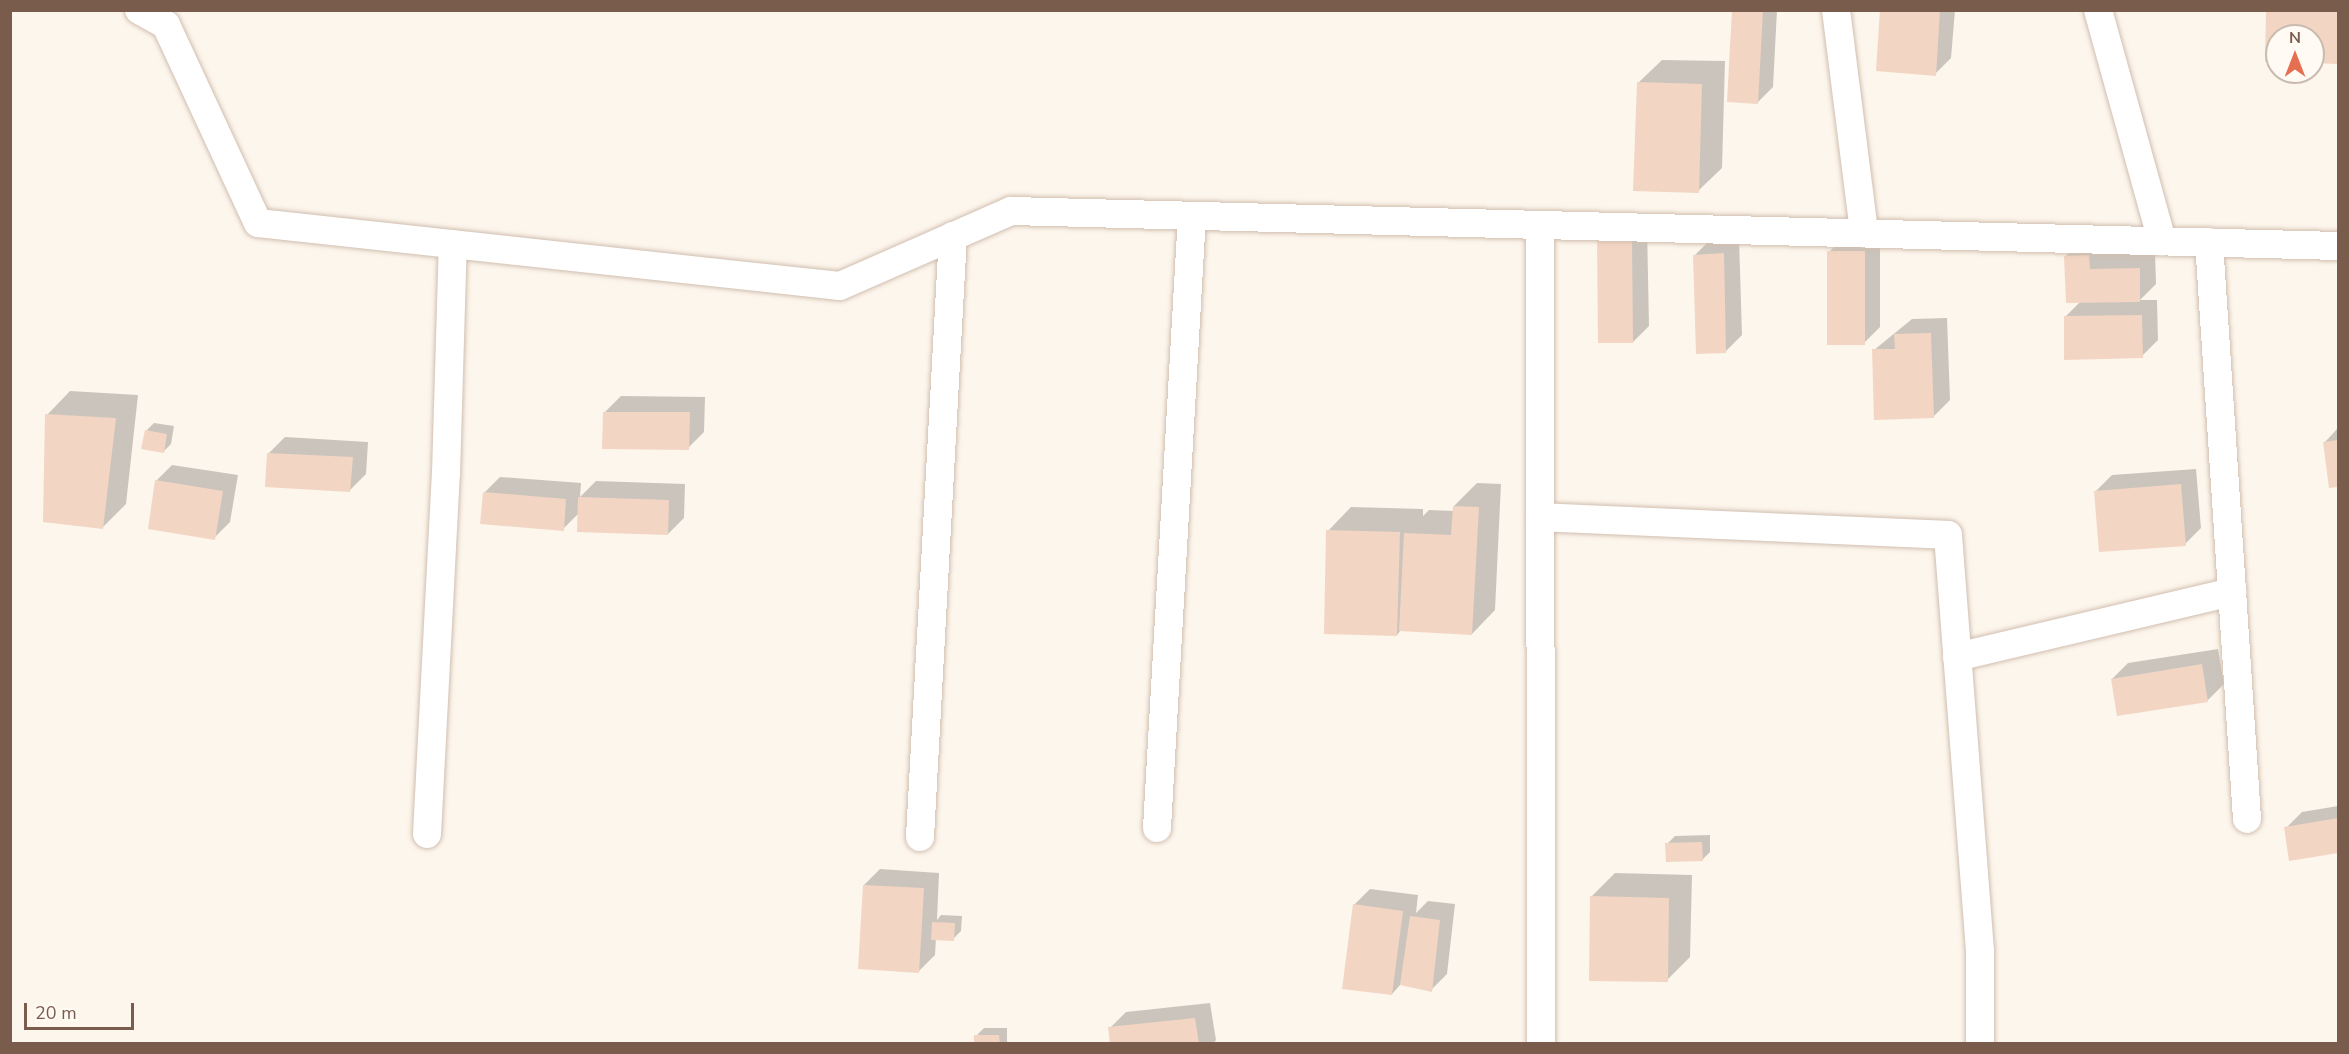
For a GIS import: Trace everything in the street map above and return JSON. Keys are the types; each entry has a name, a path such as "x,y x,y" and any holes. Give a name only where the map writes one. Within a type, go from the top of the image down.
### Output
{"street":[{"path":"139,10 166,25 258,223 840,286 1011,211 2338,246"},
{"path":"1836,10 1864,233"},
{"path":"2098,10 2162,241"},
{"path":"1157,828 1192,216"},
{"path":"1540,225 1541,1044"},
{"path":"920,837 953,236"},
{"path":"2209,242 2247,819"},
{"path":"427,834 446,474 453,244"},
{"path":"1540,517 1948,535 1980,952 1980,1044"},
{"path":"1957,657 2232,592"}],"building":[{"path":"1732,10 1763,10 1758,104 1727,102"},
{"path":"1880,10 1940,10 1936,76 1876,71"},
{"path":"2266,10 2338,10 2338,64 2325,63 2325,24 2266,24"},
{"path":"1637,82 1702,84 1699,193 1633,191"},
{"path":"1597,241 1632,241 1633,343 1598,343"},
{"path":"1827,251 1865,251 1865,345 1827,345"},
{"path":"1724,253 1726,353 1696,354 1693,255"},
{"path":"2089,255 2090,269 2140,268 2140,302 2066,303 2064,256"},
{"path":"2142,315 2143,358 2064,360 2064,316"},
{"path":"1931,333 1934,418 1874,420 1872,349 1895,349 1894,334"},
{"path":"603,412 690,412 689,450 602,449"},
{"path":"45,414 116,418 103,529 43,522"},
{"path":"145,430 167,434 164,453 141,449"},
{"path":"2338,440 2338,487 2329,488 2323,442"},
{"path":"267,453 353,457 350,492 265,487"},
{"path":"155,480 223,491 215,540 148,529"},
{"path":"2181,484 2186,546 2099,552 2094,491"},
{"path":"483,492 566,499 564,531 480,524"},
{"path":"578,497 669,500 668,535 577,532"},
{"path":"1453,506 1479,507 1472,635 1399,631 1404,533 1451,535"},
{"path":"1326,530 1400,532 1397,636 1324,634"},
{"path":"2202,664 2208,702 2117,716 2111,679"},
{"path":"2338,818 2338,853 2289,861 2284,827"},
{"path":"1702,842 1703,861 1666,862 1665,843"},
{"path":"863,885 924,888 919,973 858,969"},
{"path":"1590,896 1669,898 1668,982 1589,981"},
{"path":"1353,904 1403,911 1392,995 1342,989"},
{"path":"1410,916 1440,920 1432,992 1400,985"},
{"path":"932,922 955,923 954,941 931,940"},
{"path":"1195,1018 1199,1044 1110,1044 1108,1027"},
{"path":"974,1035 999,1035 1000,1044 974,1044"}]}
